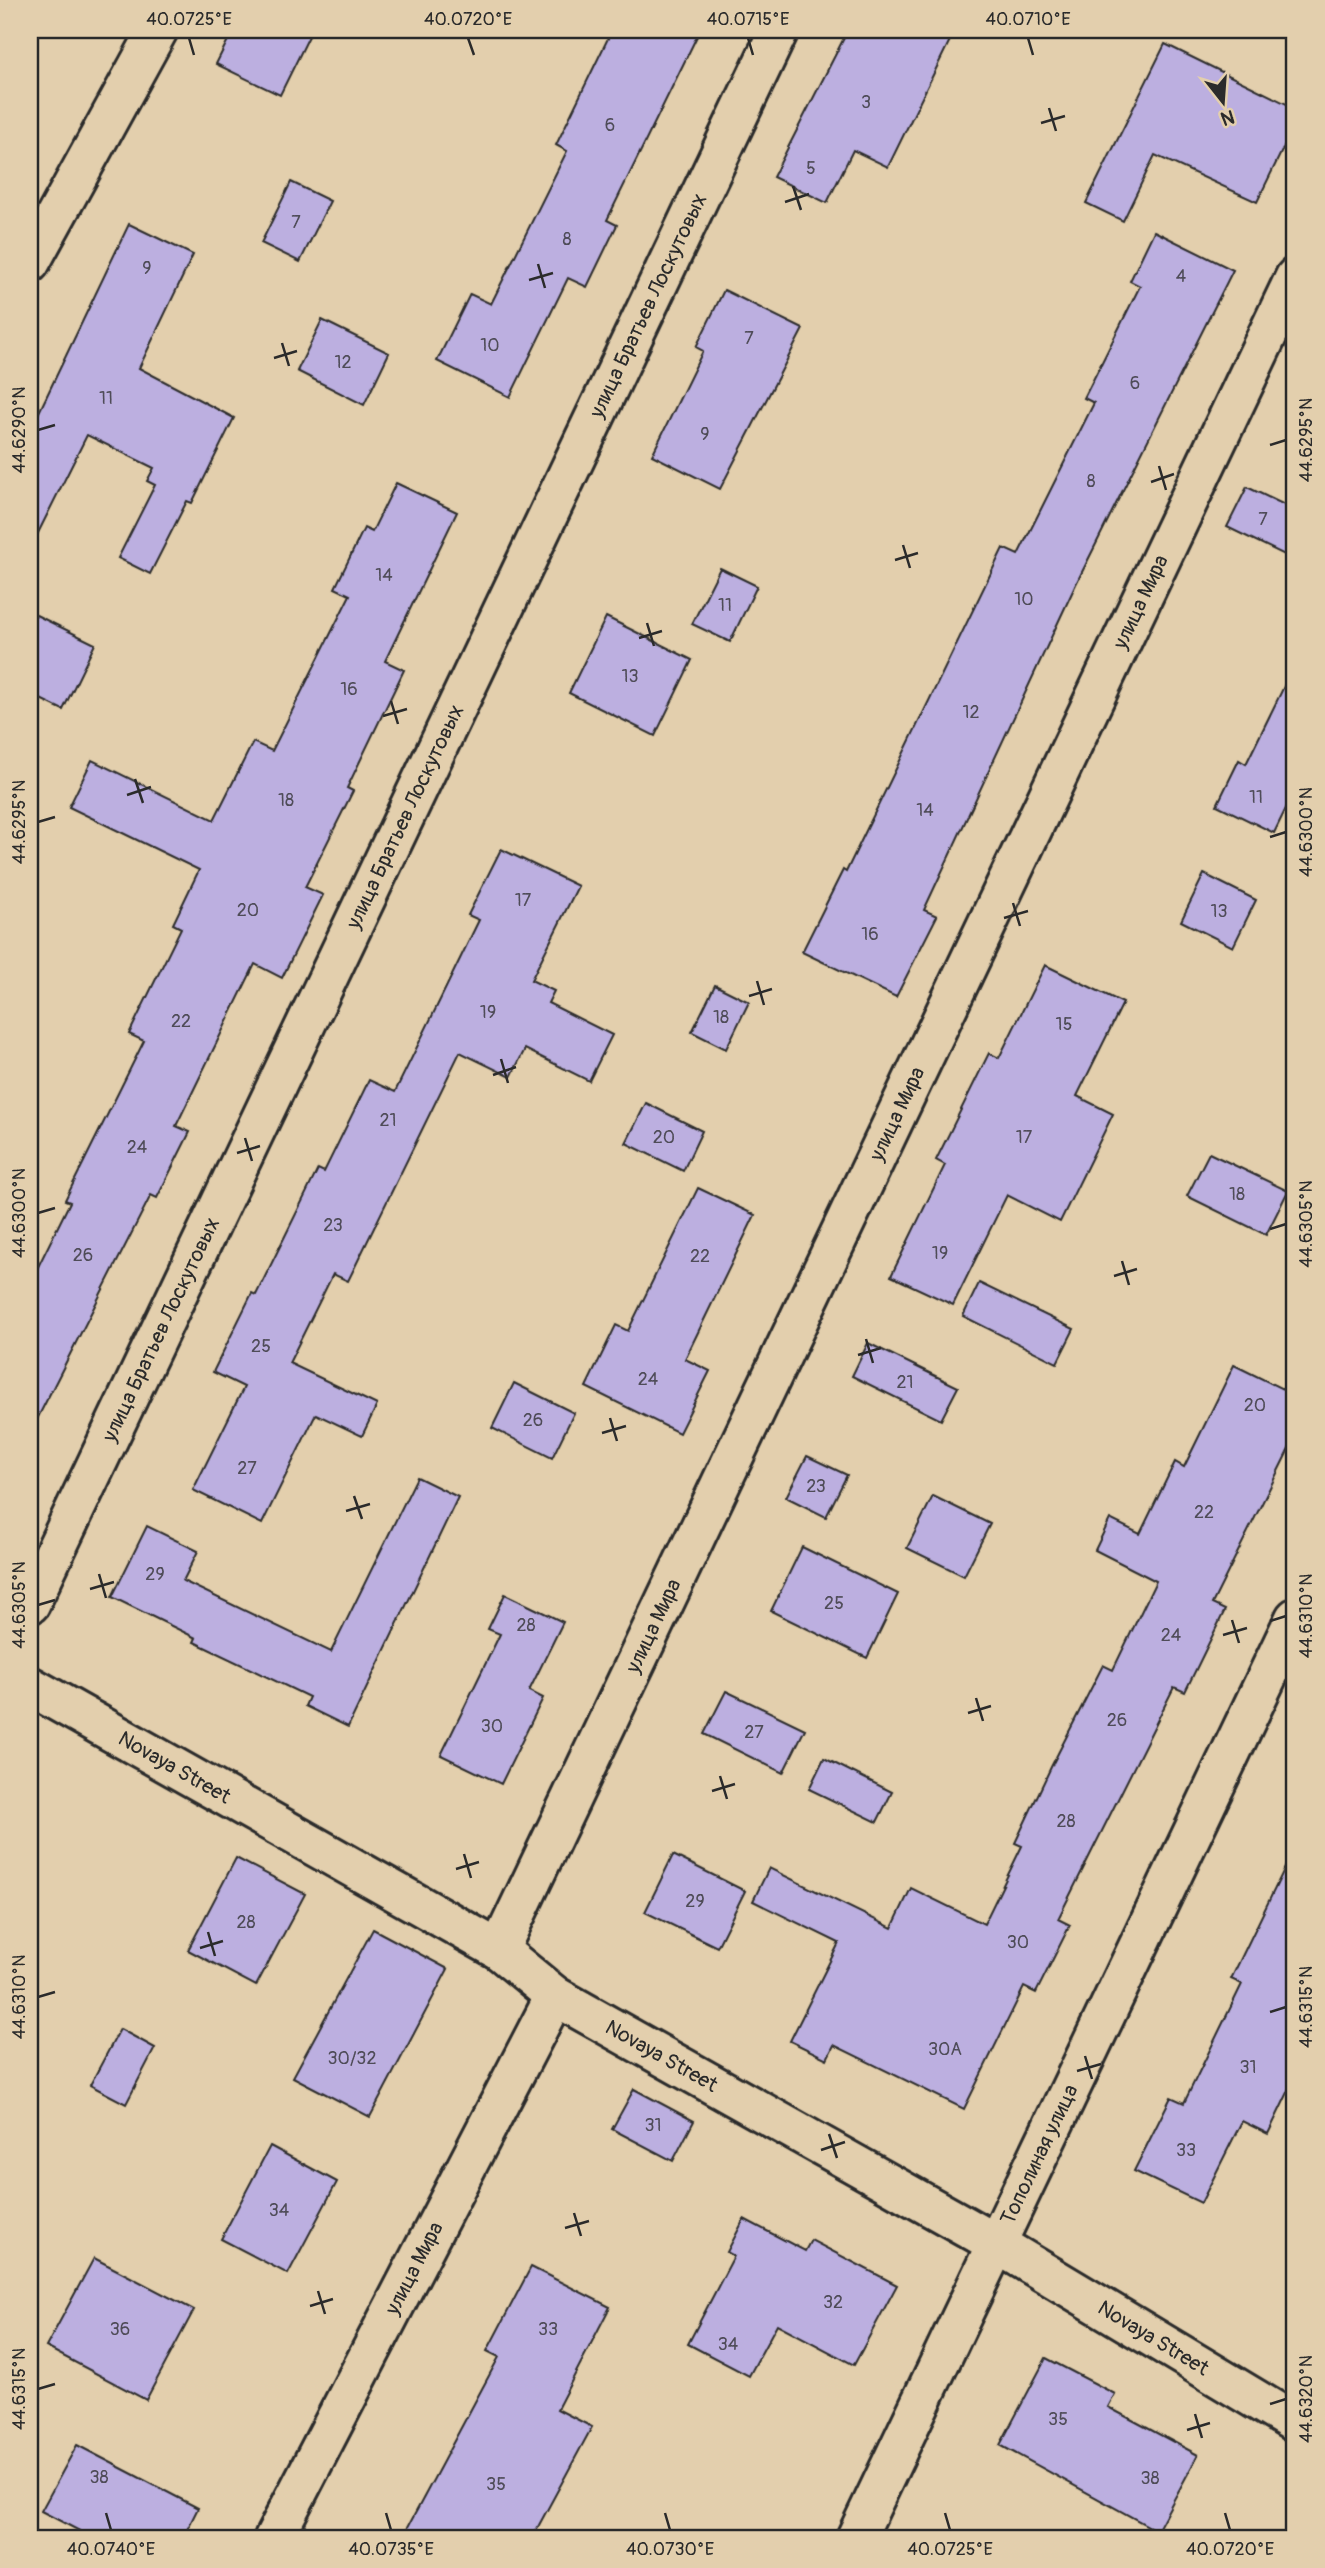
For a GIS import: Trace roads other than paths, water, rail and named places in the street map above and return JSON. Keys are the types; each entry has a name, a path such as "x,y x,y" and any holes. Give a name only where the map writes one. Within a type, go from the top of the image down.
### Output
{"street":[{"path":"30,263 158,30"},
{"name":"улица Братьев Лоскутовых","path":"30,1604 779,30"},
{"name":"улица Мира","path":"499,1950 1295,277"},
{"name":"Тополиная улица","path":"856,2538 1295,1618"},
{"name":"Novaya Street","path":"30,1686 499,1950 555,1996 997,2244 1295,2423"},
{"name":"улица Мира","path":"274,2538 555,1996"}]}
